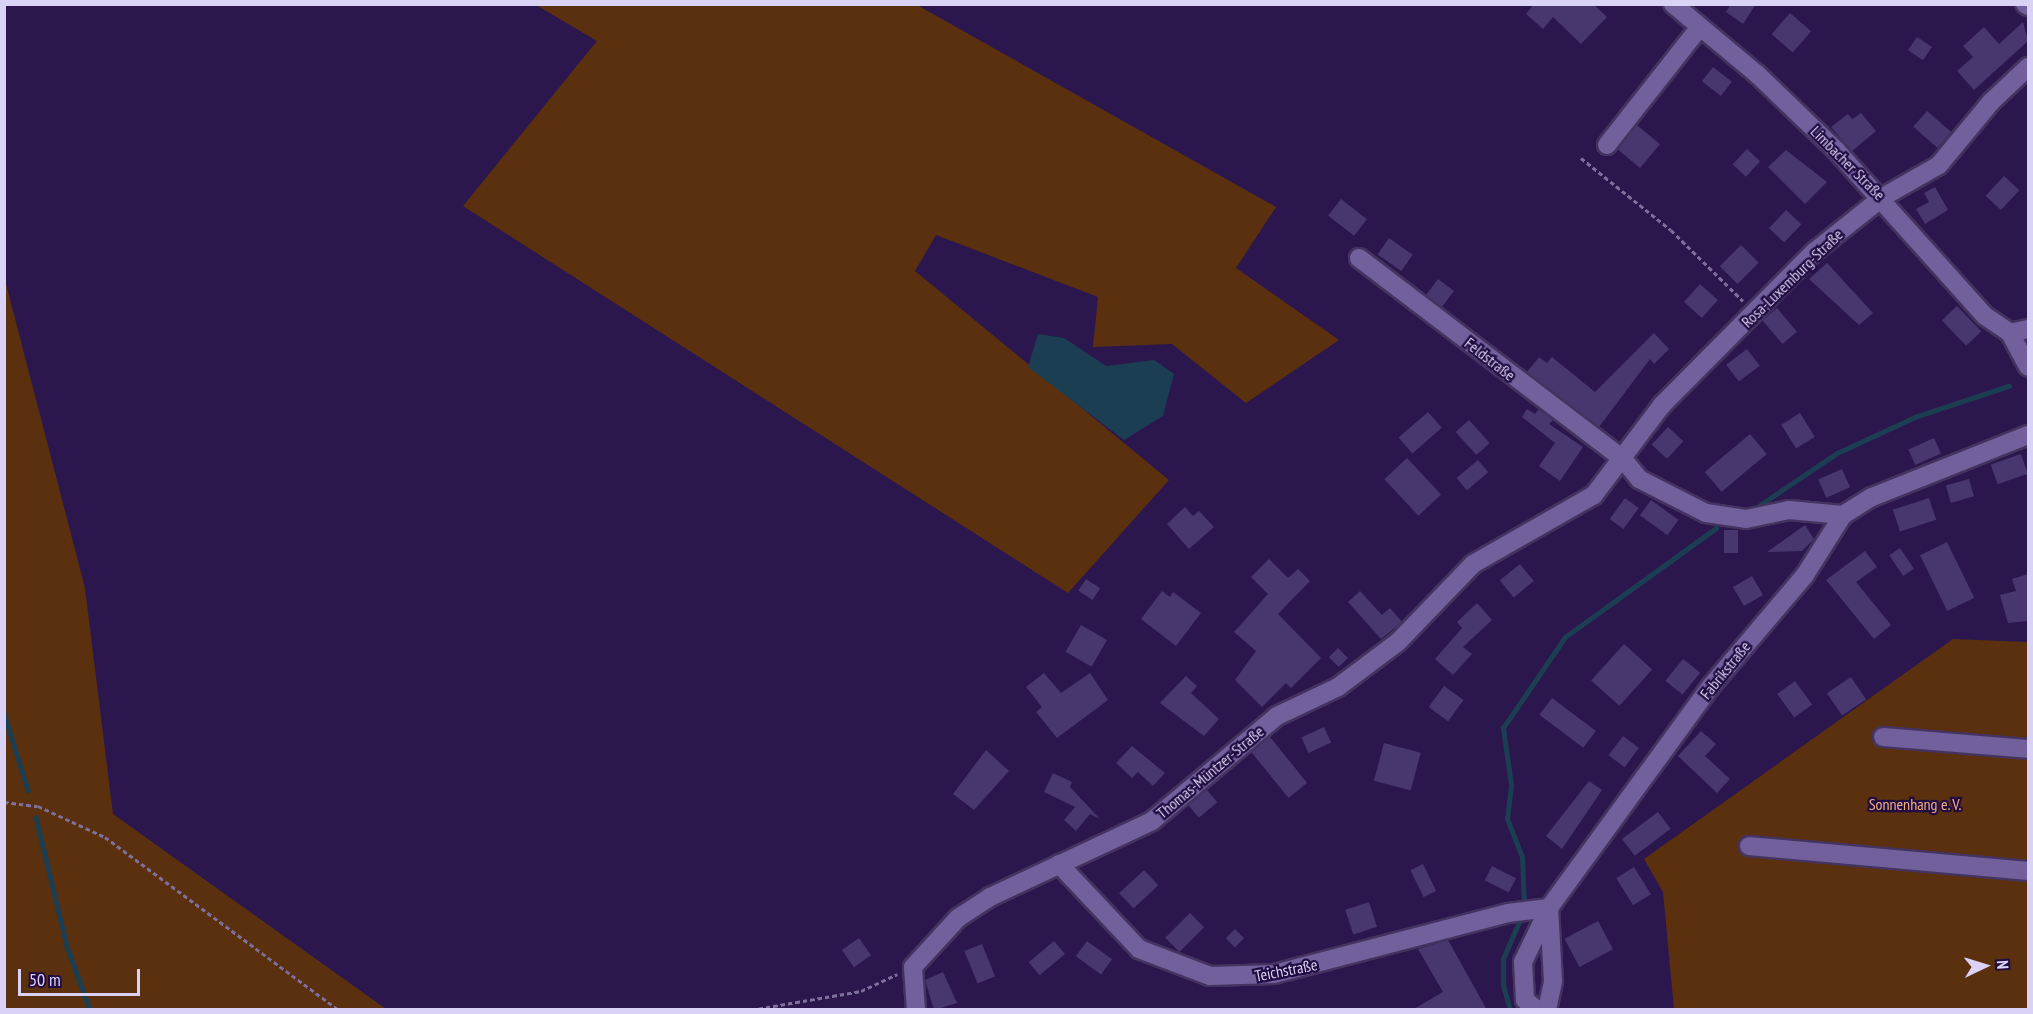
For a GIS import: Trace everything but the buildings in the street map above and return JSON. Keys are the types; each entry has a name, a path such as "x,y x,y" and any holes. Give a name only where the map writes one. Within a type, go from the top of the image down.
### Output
{"street":[{"name":"Limbacher Straße","path":"1673,4 1758,75 1883,197 1985,316 2010,333"},
{"path":"1606,145 1700,27"},
{"name":"Rosa-Luxemburg-Straße","path":"1623,459 1662,405 1814,252 1883,197 1939,165 1991,102 2028,67"},
{"name":"Feldstraße","path":"1359,258 1623,459"},
{"path":"2028,329 2010,333 2028,367"},
{"name":"Fabrikstraße","path":"1537,1010 1525,1000 1523,962 1541,910 1697,704 1804,575 1843,515 1872,497 2028,435"},
{"path":"1623,459 1639,479 1706,513 1746,519 1789,510 1843,515"},
{"name":"Thomas-Müntzer-Straße","path":"913,967 958,918 1059,864 1152,821 1277,716 1338,687 1398,642 1473,564 1594,495 1623,459"},
{"path":"1883,737 2028,749"},
{"path":"1749,846 2028,871"},
{"name":"Teichstraße","path":"1059,864 1139,948 1210,976 1274,974 1508,913 1541,910"},
{"path":"1541,910 1553,981 1547,1010"},
{"path":"913,967 916,1010"}],"path":[{"path":"1581,158 1671,230 1755,313"},
{"path":"4,802 38,806 105,837 339,1010"},
{"path":"751,1010 861,990 913,967"}],"green space":[{"path":"536,5 917,5 1276,207 1236,268 1339,340 1246,403 1172,344 1093,347 1098,297 936,235 915,271 1169,480 1068,593 463,206 597,41"},
{"path":"5,280 85,588 113,814 386,1009 5,1009"},
{"name":"Sonnenhang e. V.","path":"1953,639 2028,642 2028,1009 1674,1009 1663,892 1644,859"}],"water":[{"path":"1038,334 1064,338 1106,366 1154,360 1174,374 1163,416 1124,440 1028,367"}],"waterway":[{"path":"1760,505 1837,453 1915,417 2009,386"},
{"path":"1524,907 1522,857 1507,819 1511,785 1503,728 1565,637 1716,528"},
{"path":"4,713 28,790"},
{"path":"36,817 67,946 90,1010"},
{"path":"1510,1010 1503,985 1503,959 1522,915"}]}
